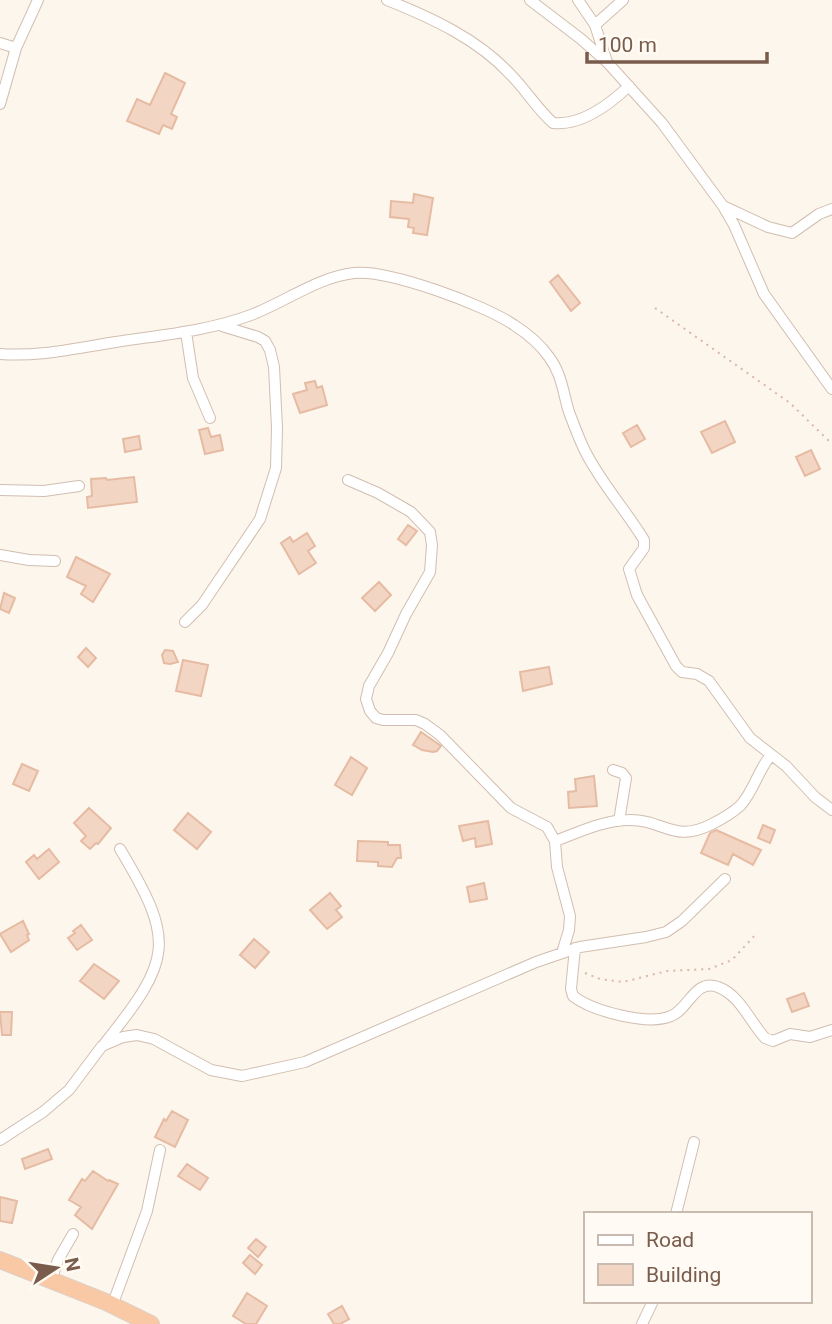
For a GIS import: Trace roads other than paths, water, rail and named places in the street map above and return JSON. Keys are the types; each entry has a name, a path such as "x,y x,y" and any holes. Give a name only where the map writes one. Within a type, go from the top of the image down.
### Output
{"highway":[{"path":"0,1260 151,1324"}],"street":[{"path":"0,104 16,48 38,0"},
{"path":"387,0 461,34 482,48 511,75 553,124 572,122 584,117 620,95 629,86"},
{"path":"530,0 607,62 662,123 723,206 764,294 832,390"},
{"path":"578,0 595,25 607,62"},
{"path":"595,25 623,0"},
{"path":"0,43 16,48"},
{"path":"723,206 768,227 792,233 832,209"},
{"path":"0,354 37,355 186,332 252,314 332,278 356,273 406,279 512,323 536,341 556,368 586,453 608,491 644,540 644,548 629,569 637,595 676,666 682,672 697,674 709,681 743,730 795,774 821,803 832,810"},
{"path":"185,622 202,606 260,519 276,468 274,367 270,350 265,341 258,337 218,324"},
{"path":"186,332 193,378 210,418"},
{"path":"348,480 411,512 430,532 432,545 425,583 369,686 366,699 370,711 376,718 416,720 433,729 511,808 547,827 555,841 557,867 570,923 562,953"},
{"path":"0,490 44,491 79,486"},
{"path":"0,555 55,561"},
{"path":"555,841 619,821 631,820 678,831 696,832 739,806 771,755"},
{"path":"612,770 622,773 626,778 619,821"},
{"path":"0,1140 43,1112 69,1090 141,995 154,972 159,950 158,926 153,908 120,849"},
{"path":"102,1046 123,1037 137,1035 153,1040 211,1070 242,1076 305,1062 356,1042 490,981 575,948 666,932 682,921 725,879"},
{"path":"575,948 571,989 573,996 594,1006 628,1017 659,1020 670,1017 684,1007 695,990 709,985 719,987 732,995 765,1038 773,1041 790,1034 810,1037 828,1032 832,1041"},
{"path":"676,1212 694,1142"},
{"path":"112,1306 145,1219 160,1150"},
{"path":"51,1280 62,1252 73,1234"},
{"path":"642,1324 652,1303"}]}
